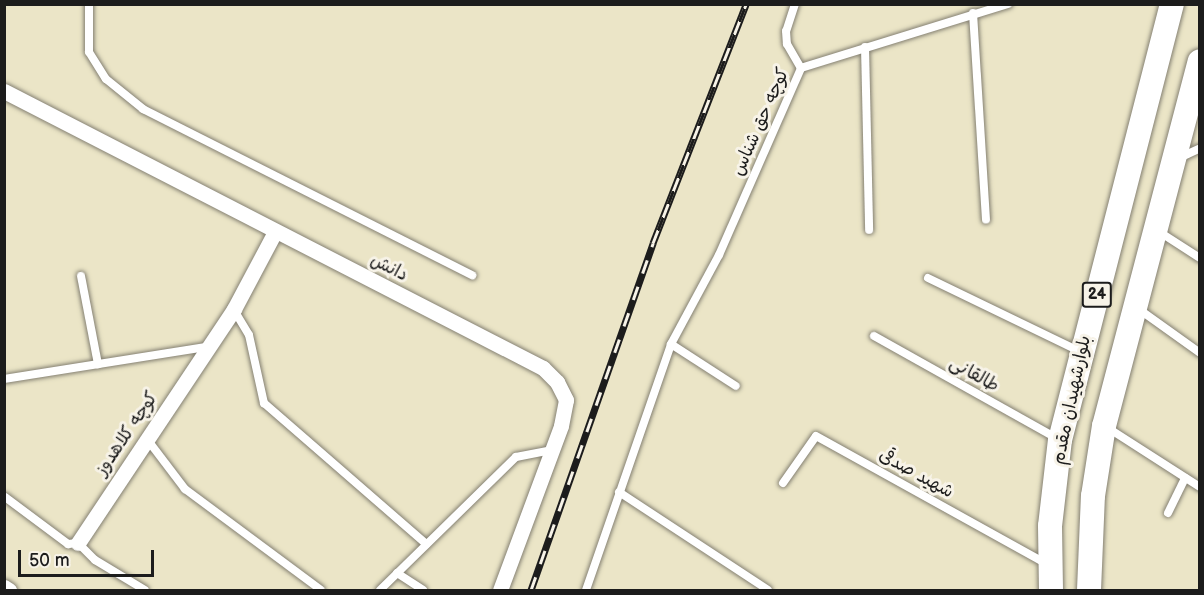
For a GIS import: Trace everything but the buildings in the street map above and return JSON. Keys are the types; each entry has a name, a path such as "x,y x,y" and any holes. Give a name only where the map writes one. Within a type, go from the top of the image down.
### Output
{"main road":[{"name":"بلوارشهیدان مقدم","path":"1051,591 1050,526 1060,441 1172,4"},
{"name":"بلوارشهیدان مقدم","path":"1089,591 1093,496 1104,426 1200,61"}],"street":[{"name":"دانش","path":"4,90 274,232 543,368 557,382 566,400 551,450 500,591"},
{"name":"کوچه کلاهدوز","path":"78,543 234,309 274,232"},
{"path":"4,587 9,591"}],"lane":[{"path":"89,4 89,52 106,79 143,109 472,275"},
{"path":"795,4 786,31 787,44 801,68"},
{"name":"کوچه حق شناس","path":"586,591 672,344 719,255 801,68 1008,4"},
{"path":"973,13 986,220"},
{"path":"865,47 869,230"},
{"path":"1173,161 1200,148"},
{"path":"1154,229 1200,258"},
{"path":"81,276 98,364"},
{"path":"928,278 1082,352"},
{"path":"1134,305 1200,353"},
{"path":"234,309 249,335 264,403 426,544"},
{"name":"طالقانی","path":"874,336 1060,441"},
{"path":"672,344 736,386"},
{"path":"4,379 209,346"},
{"path":"1104,426 1200,487"},
{"name":"شهید صدقی","path":"783,483 816,436 1051,566"},
{"path":"147,439 184,489 321,591"},
{"path":"380,591 516,457 551,450"},
{"path":"1168,513 1185,478"},
{"path":"619,492 768,591"},
{"path":"5,497 68,544 78,543 95,560 146,591"},
{"path":"397,573 423,591"}],"railway":[{"path":"531,590 653,243 746,4"}]}
